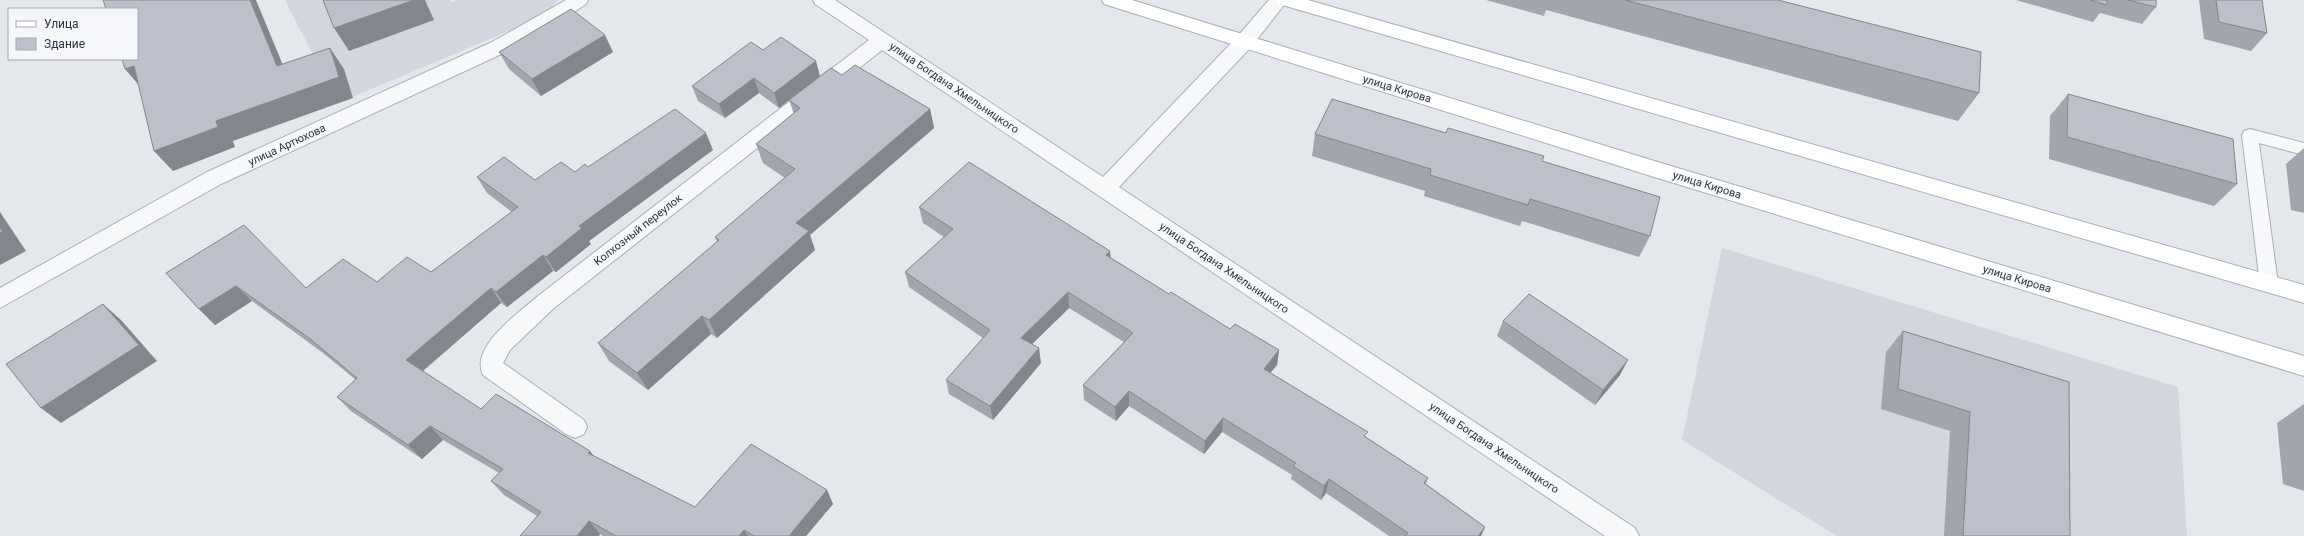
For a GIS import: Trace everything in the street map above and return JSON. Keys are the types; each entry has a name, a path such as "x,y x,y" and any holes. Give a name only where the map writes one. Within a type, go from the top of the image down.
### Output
{"street":[{"name":"улица Артюхова","path":"0,299 214,178 499,47 554,17 579,0"},
{"name":"улица Богдана Хмельницкого","path":"822,0 1626,536"},
{"name":"улица Кирова","path":"1111,0 1681,177 2304,366"},
{"path":"1105,188 1244,42 1279,0"},
{"path":"1286,0 2304,294"},
{"name":"Колхозный переулок","path":"575,427 491,368 489,363 491,357 499,346 546,302 882,40"}],"lane":[{"path":"2269,284 2250,135 2304,149"}],"shaded area":[{"path":"285,0 450,0 451,2 458,0 558,0 540,18 338,103"},
{"path":"1722,248 2178,387 2187,536 1837,536 1682,440"}],"building":[{"path":"103,0 250,0 277,66 330,48 339,77 216,121 218,127 154,151 134,66 125,69 122,60 138,60 138,8 106,8"},
{"path":"323,0 414,0 334,28"},
{"path":"1625,0 1778,0 1981,52 1979,93"},
{"path":"2090,0 2107,0 2107,5"},
{"path":"2128,0 2156,0 2156,7"},
{"path":"2216,0 2262,0 2267,33 2219,22"},
{"path":"571,9 605,35 532,79 499,52"},
{"path":"781,37 816,61 774,93 754,78 719,104 692,86 751,42 763,50"},
{"path":"855,65 930,109 796,223 809,231 709,320 702,316 637,373 598,343 719,240 715,237 795,169 756,144 800,108 789,100 831,68 842,75"},
{"path":"2068,94 2233,139 2237,184 2067,137"},
{"path":"1332,99 1446,133 1448,128 1544,156 1542,161 1660,197 1650,236 1530,199 1528,205 1430,175 1431,169 1315,134"},
{"path":"675,109 706,133 579,226 582,228 546,257 543,255 496,292 491,288 406,360 481,409 496,394 590,451 588,453 695,507 751,444 827,490 789,536 754,536 744,530 739,536 616,536 589,521 577,536 520,536 541,512 491,481 503,469 430,426 408,445 337,397 357,378 309,338 236,286 199,309 166,273 244,225 306,288 343,259 377,282 407,257 431,272 518,207 477,177 504,157 535,180 561,162 575,172 585,164 588,167"},
{"path":"969,162 1110,251 1106,255 1169,294 1171,292 1230,329 1235,324 1279,350 1264,369 1368,432 1364,436 1428,478 1424,483 1485,527 1478,536 1405,536 1408,533 1329,479 1324,486 1293,466 1296,463 1223,418 1205,441 1129,391 1115,407 1083,385 1133,333 1068,292 1021,338 1039,348 990,406 946,380 990,330 905,272 953,229 919,207"},
{"path":"1529,294 1628,360 1603,390 1503,321"},
{"path":"103,304 139,345 41,408 6,364"},
{"path":"1903,331 2069,382 2070,536 1963,536 1970,412 1898,389"}]}
